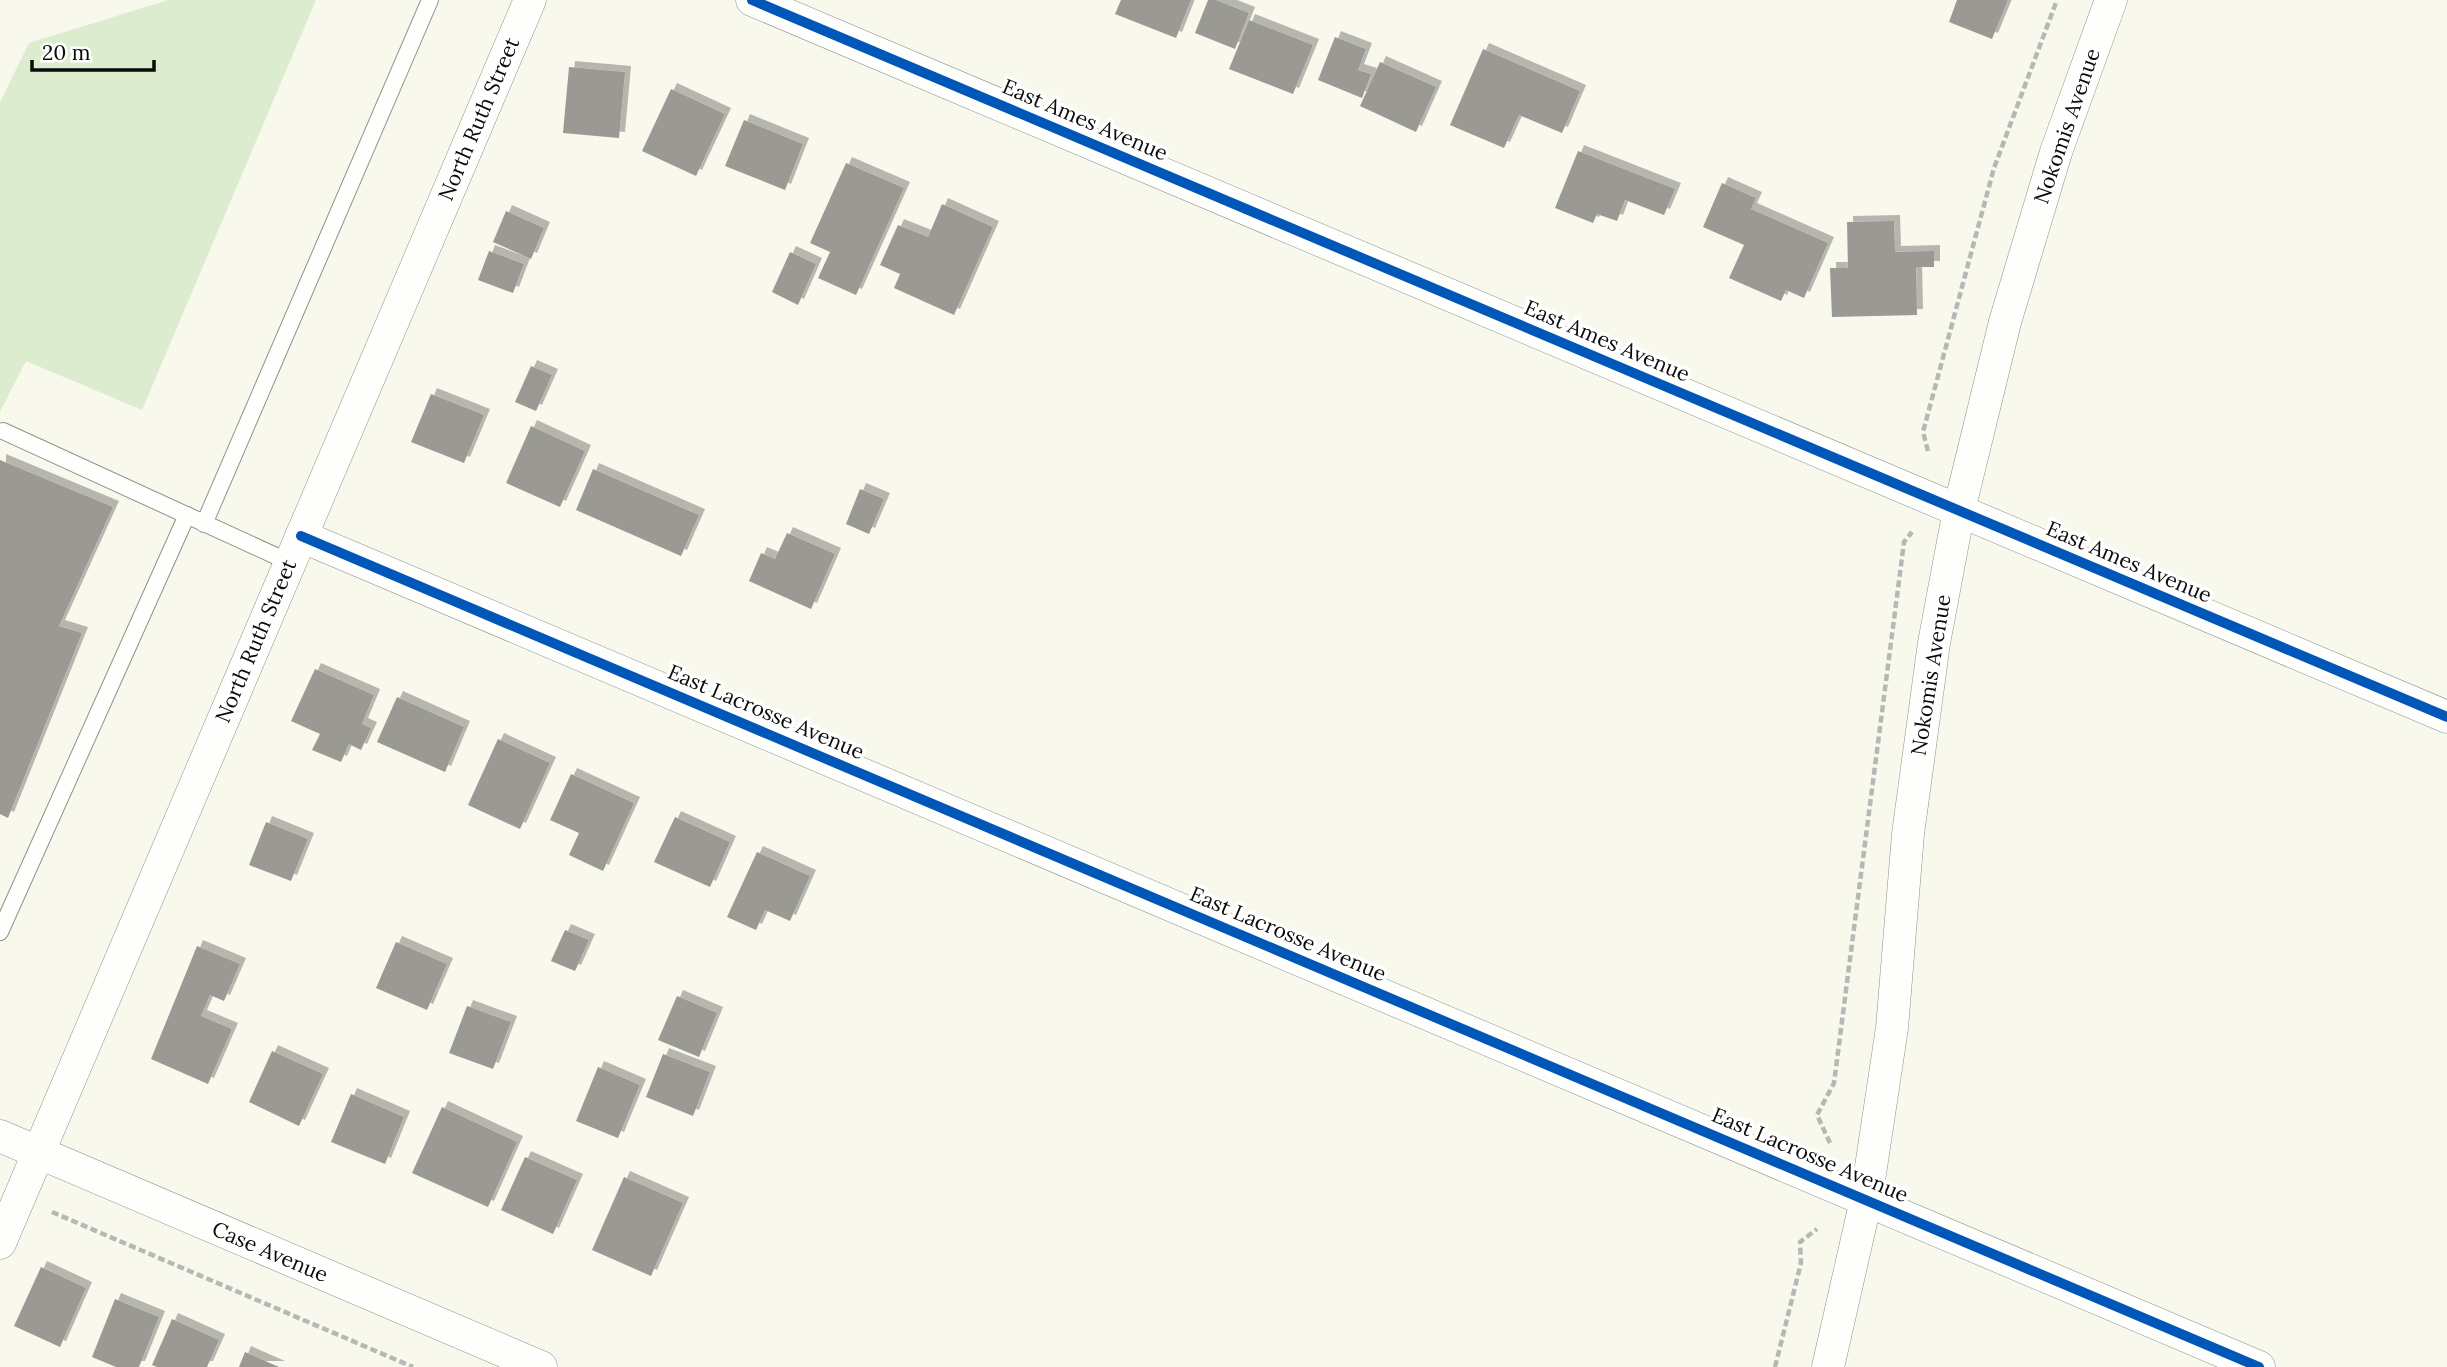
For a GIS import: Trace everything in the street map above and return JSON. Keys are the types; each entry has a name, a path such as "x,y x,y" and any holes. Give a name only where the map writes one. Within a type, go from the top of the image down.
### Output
{"street":[{"name":"North Ruth Street","path":"0,1243 530,0"},
{"name":"East Ames Avenue","path":"752,0 2447,717"},
{"name":"Nokomis Avenue","path":"1828,1367 1866,1200 1892,1028 1911,807 1934,643 1959,510 2012,296 2056,152 2111,0"},
{"name":"East Lacrosse Avenue","path":"295,549 1866,1200 2259,1367"},
{"name":"Case Avenue","path":"0,1136 541,1367"}],"lane":[{"path":"204,524 430,0"},
{"path":"3,431 204,524 295,549"},
{"path":"0,932 187,515"}],"path":[{"path":"1928,452 1923,432 1994,168 2057,0"},
{"path":"1830,1143 1817,1115 1834,1083 1904,542 1915,528"},
{"path":"45,1203 51,1212 413,1367"},
{"path":"1775,1367 1801,1264 1800,1242 1817,1229"}],"green space":[{"path":"168,0 316,0 142,410 26,361 0,412 0,102 29,43"}],"building":[{"path":"1121,0 1191,0 1176,38 1115,14"},
{"path":"1208,0 1216,0 1249,13 1235,49 1195,33"},
{"path":"1957,0 2008,0 1992,39 1949,22"},
{"path":"1249,20 1313,45 1293,94 1229,69"},
{"path":"1335,37 1366,49 1358,70 1371,74 1362,98 1318,80"},
{"path":"1483,49 1580,91 1562,133 1519,115 1504,148 1450,125"},
{"path":"1380,62 1436,87 1416,132 1360,106"},
{"path":"569,67 625,72 619,138 563,133"},
{"path":"671,89 725,114 696,176 642,151"},
{"path":"744,120 803,144 785,190 725,166"},
{"path":"1578,151 1675,189 1664,215 1625,200 1617,221 1597,214 1593,223 1555,208"},
{"path":"846,163 904,188 856,295 818,278 830,252 810,243"},
{"path":"1722,183 1756,198 1751,209 1828,243 1804,298 1786,290 1781,301 1729,278 1744,245 1703,227"},
{"path":"942,204 993,227 954,315 894,288 900,274 880,265 898,225 928,237"},
{"path":"506,211 544,228 531,259 493,242"},
{"path":"1894,221 1895,252 1934,251 1934,267 1916,267 1917,315 1832,317 1830,268 1848,268 1847,222"},
{"path":"489,251 524,264 513,293 478,280"},
{"path":"790,252 816,264 798,305 772,292"},
{"path":"531,366 552,375 536,411 515,402"},
{"path":"431,394 484,415 464,463 411,442"},
{"path":"531,426 585,451 560,507 506,483"},
{"path":"0,460 113,507 59,626 82,633 8,818 0,814"},
{"path":"593,469 699,515 681,556 576,510"},
{"path":"860,489 884,499 869,534 846,524"},
{"path":"787,533 835,554 811,609 749,581 761,553 775,559"},
{"path":"315,669 374,695 362,724 371,728 361,750 349,744 341,762 312,750 320,734 291,721"},
{"path":"397,697 464,727 445,772 377,742"},
{"path":"498,739 550,763 520,829 468,805"},
{"path":"571,774 634,803 603,871 569,855 579,833 550,820"},
{"path":"675,817 730,842 710,887 654,862"},
{"path":"266,822 308,839 291,881 249,865"},
{"path":"757,852 810,876 790,921 765,910 756,930 727,917"},
{"path":"565,930 589,940 575,971 551,961"},
{"path":"396,942 447,964 427,1010 376,988"},
{"path":"197,946 240,964 224,1001 210,995 201,1016 232,1029 208,1084 151,1059"},
{"path":"677,996 717,1013 699,1057 658,1040"},
{"path":"467,1006 511,1022 493,1069 449,1053"},
{"path":"272,1051 323,1074 299,1126 249,1102"},
{"path":"663,1054 710,1072 693,1116 646,1097"},
{"path":"598,1067 640,1085 618,1138 576,1121"},
{"path":"351,1094 404,1117 385,1164 331,1142"},
{"path":"442,1107 517,1142 488,1207 412,1173"},
{"path":"525,1157 577,1180 553,1234 501,1210"},
{"path":"624,1177 683,1203 651,1276 592,1250"},
{"path":"41,1267 86,1288 60,1347 14,1326"},
{"path":"115,1299 159,1317 139,1367 116,1367 92,1357"},
{"path":"172,1319 219,1340 207,1367 152,1365"},
{"path":"245,1352 279,1367 239,1367"}],"cycle path":[{"path":"752,0 2447,717"},
{"path":"301,536 2259,1367"}]}
